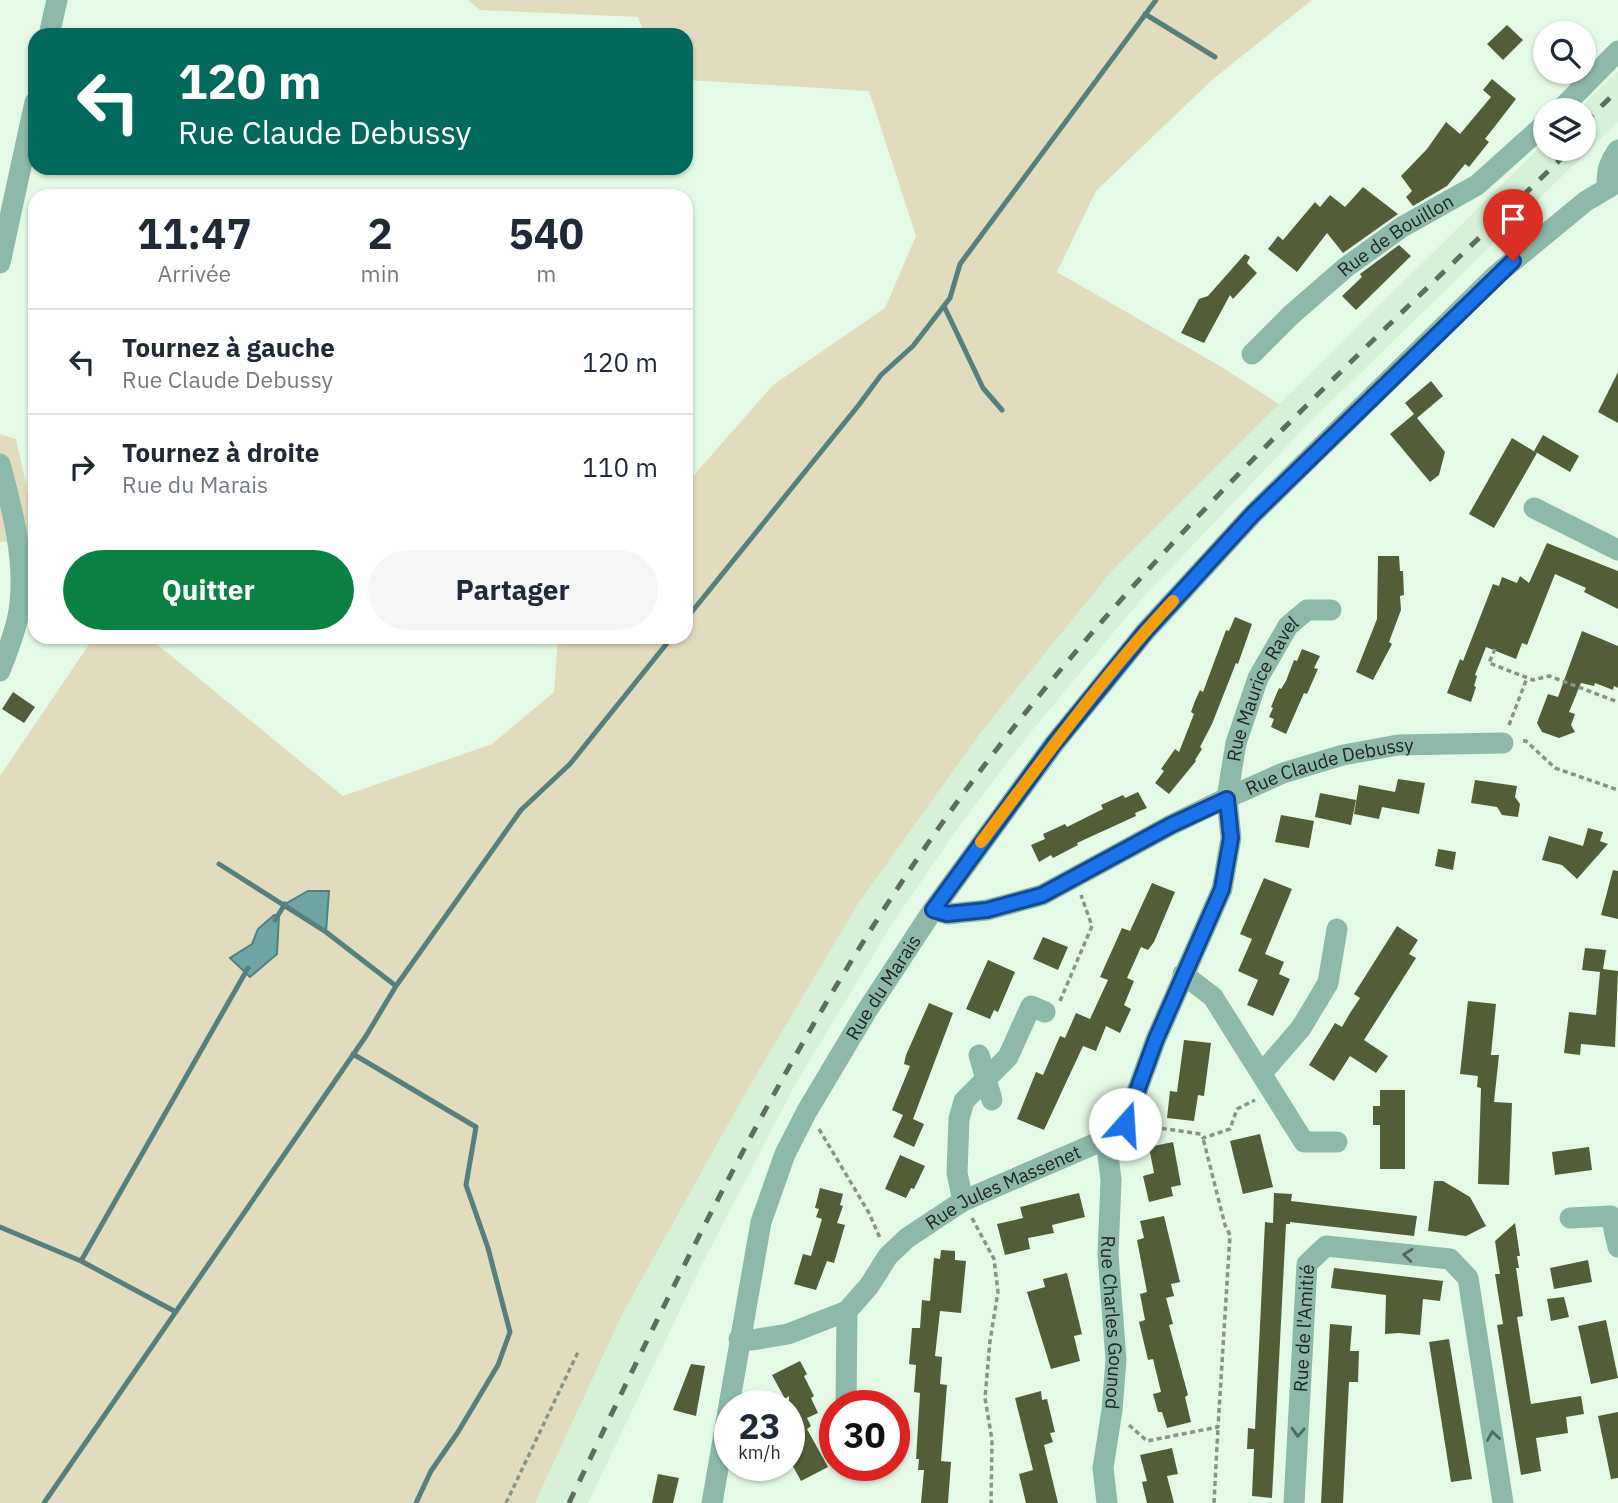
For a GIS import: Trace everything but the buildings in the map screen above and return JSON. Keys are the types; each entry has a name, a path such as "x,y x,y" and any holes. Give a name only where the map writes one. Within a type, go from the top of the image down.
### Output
{"street":[{"path":"51,28 57,0"},
{"path":"1572,98 1618,51"},
{"path":"0,263 28,134"},
{"name":"Rue de Bouillon","path":"1252,354 1291,315 1345,268 1402,227 1477,185 1533,135"},
{"path":"1613,185 1606,177 1612,158 1618,150"},
{"name":"Rue du Marais","path":"712,1503 761,1222 785,1154 807,1111 866,1012 933,910 1070,723 1145,632 1253,514 1496,275 1586,201 1613,185"},
{"path":"0,464 10,500 20,572 20,604 1,666"},
{"path":"1535,508 1618,550"},
{"name":"Rue Maurice Ravel","path":"1227,799 1236,743 1264,668 1288,626 1307,610 1331,610"},
{"name":"Rue Claude Debussy","path":"933,910 947,914 987,910 1042,895 1171,825 1283,773 1343,755 1398,745 1503,743"},
{"path":"1125,1124 1156,1039 1222,889 1231,838 1227,799"},
{"path":"1262,1073 1301,1028 1328,983 1337,929"},
{"path":"1183,974 1213,997 1304,1142 1337,1142"},
{"path":"963,1201 957,1173 959,1119 964,1101 1008,1057 1031,1006 1045,1012"},
{"path":"979,1055 992,1100"},
{"name":"Rue Jules Massenet","path":"739,1339 752,1340 788,1334 847,1311 869,1286 888,1256 907,1238 963,1201 1106,1139 1125,1124"},
{"name":"Rue Charles Gounod","path":"1106,1139 1111,1180 1108,1254 1116,1360 1103,1468 1107,1503"},
{"path":"1570,1218 1611,1216 1618,1247"},
{"name":"Rue de l'Amitié","path":"1294,1503 1307,1264 1326,1247 1450,1259 1468,1278 1503,1503"},
{"path":"846,1390 847,1311"}],"path":[{"path":"1495,649 1489,663 1533,680 1549,676 1618,702"},
{"path":"1527,678 1503,743 1526,741 1555,768 1618,790"},
{"path":"1045,1012 1059,1004 1092,926 1074,876"},
{"path":"1203,1138 1230,1129 1237,1109 1273,1091"},
{"path":"807,1111 869,1213 888,1256"},
{"path":"1125,1124 1201,1133 1230,1235 1214,1503"},
{"path":"963,1201 994,1259 999,1292 990,1341 985,1398 992,1440 992,1503"},
{"path":"506,1503 578,1352"},
{"path":"1112,1410 1147,1441 1218,1427"}],"shaded area":[{"path":"468,0 1312,0 1212,80 1096,191 1057,272 1220,366 1279,404 1112,571 982,731 858,904 748,1089 623,1313 535,1503 0,1503 0,776 89,644 157,644 343,796 492,744 554,692 557,644 693,644 693,476 773,385 885,308 916,236 869,91 693,80 693,28 642,28 638,17 480,10"},
{"path":"1618,71 1618,122 1596,143 1596,98 1590,98"},
{"path":"1533,154 1533,161 1578,161 1309,423 1139,602 1031,732 962,822 892,924 795,1085 701,1266 588,1503 535,1503 623,1313 748,1089 858,904 982,731 1112,571"},
{"path":"0,434 16,439 28,493 28,539 0,542"}],"water":[{"path":"308,891 329,891 326,932 285,904"},
{"path":"274,915 279,916 277,954 250,977 230,958 252,944 258,929"}],"waterway":[{"path":"693,610 881,375 913,346 950,298 960,264 1156,0"},
{"path":"1145,14 1215,57"},
{"path":"944,306 983,388 1002,410"},
{"path":"44,1503 366,1036 396,986 521,810 570,764 666,644"},
{"path":"219,864 326,932 396,986"},
{"path":"275,920 285,904"},
{"path":"81,1261 248,968"},
{"path":"353,1054 476,1127 466,1185 488,1248 510,1332 498,1365 431,1471 416,1503"},
{"path":"0,1227 81,1261 176,1312"}],"railway":[{"path":"1596,111 1618,90"},
{"path":"569,1503 711,1212 814,1023 929,841 993,754 1058,672 1198,516 1345,367 1559,161"}],"slow traffic":[{"path":"981,842 1054,744 1173,601"}],"route":[{"path":"1125,1124 1156,1039 1222,889 1231,838 1227,799 1171,825 1042,895 987,910 947,914 933,910 1054,744 1145,632 1253,514 1513,261"}]}
